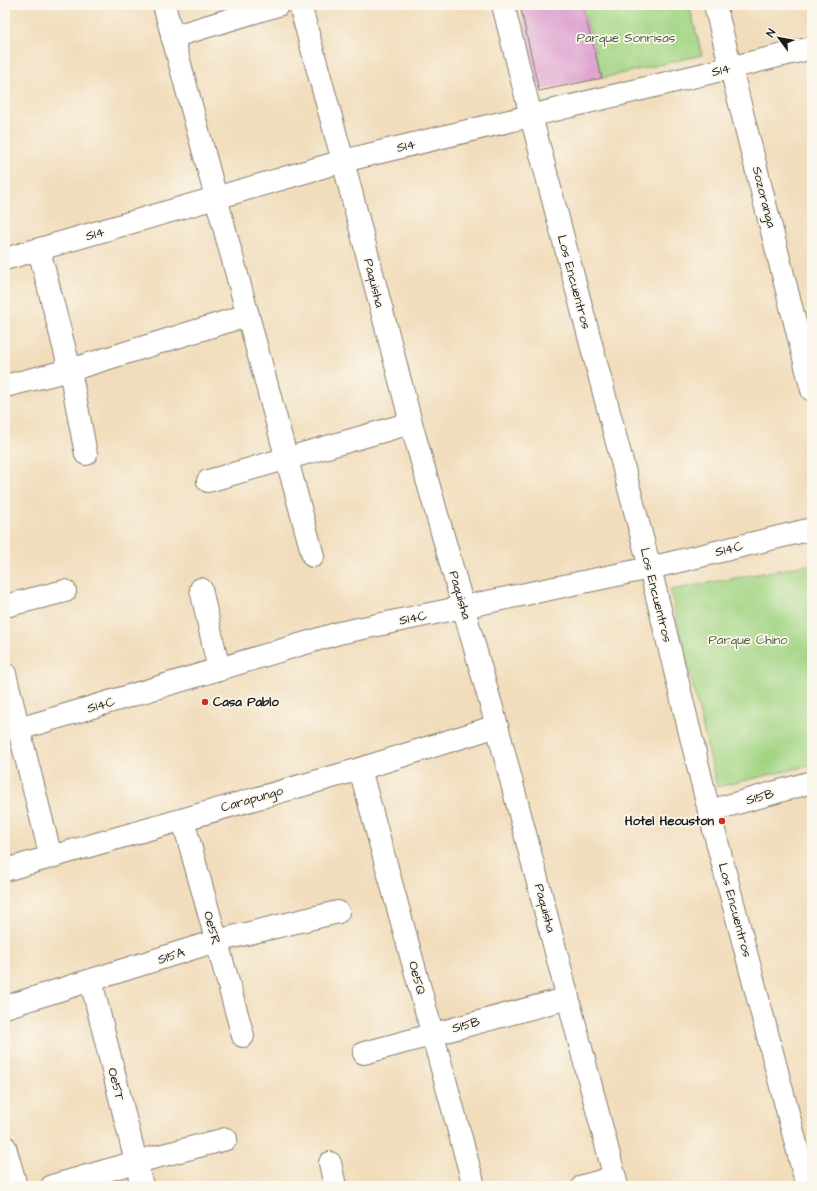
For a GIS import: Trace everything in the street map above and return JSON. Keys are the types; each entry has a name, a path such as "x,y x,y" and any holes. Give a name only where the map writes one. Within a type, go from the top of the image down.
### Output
{"street":[{"path":"164,5 313,556"},
{"path":"172,37 278,5"},
{"name":"Paquisha","path":"300,5 343,161 411,423 497,726 616,1182"},
{"name":"Los Encuentros","path":"503,5 650,568 709,811 807,1186"},
{"name":"Sozoranga","path":"715,5 732,67 812,390"},
{"name":"S14","path":"5,259 343,161 812,48"},
{"path":"39,250 70,370 86,454"},
{"path":"5,386 70,370 248,315"},
{"path":"208,481 411,423"},
{"name":"S14C","path":"19,729 339,633 650,568 812,529"},
{"path":"201,589 219,670"},
{"path":"5,606 65,591"},
{"path":"5,674 51,858"},
{"name":"Carapungo","path":"5,870 360,769 497,726"},
{"name":"Oe5Q","path":"360,769 474,1186"},
{"name":"S15B","path":"709,811 812,782"},
{"name":"Oe5R","path":"183,820 243,1036"},
{"name":"S15A","path":"5,1007 91,982 216,941 338,912"},
{"name":"Oe5T","path":"91,982 142,1186"},
{"name":"S15B","path":"364,1053 568,998"},
{"path":"52,1186 136,1162 226,1139"},
{"path":"5,1147 16,1186"},
{"path":"330,1163 335,1186"},
{"path":"583,1186 616,1182"}],"green space":[{"name":"Parque Sonrisas","path":"582,5 689,5 702,55 602,78"},
{"name":"Parque Chino","path":"812,564 812,765 717,787 670,590"}],"building":[{"path":"520,5 582,5 602,78 539,91"}],"place":[{"name":"Casa Pablo","path":"205,702"},
{"name":"Hotel Heouston","path":"722,821"}]}
